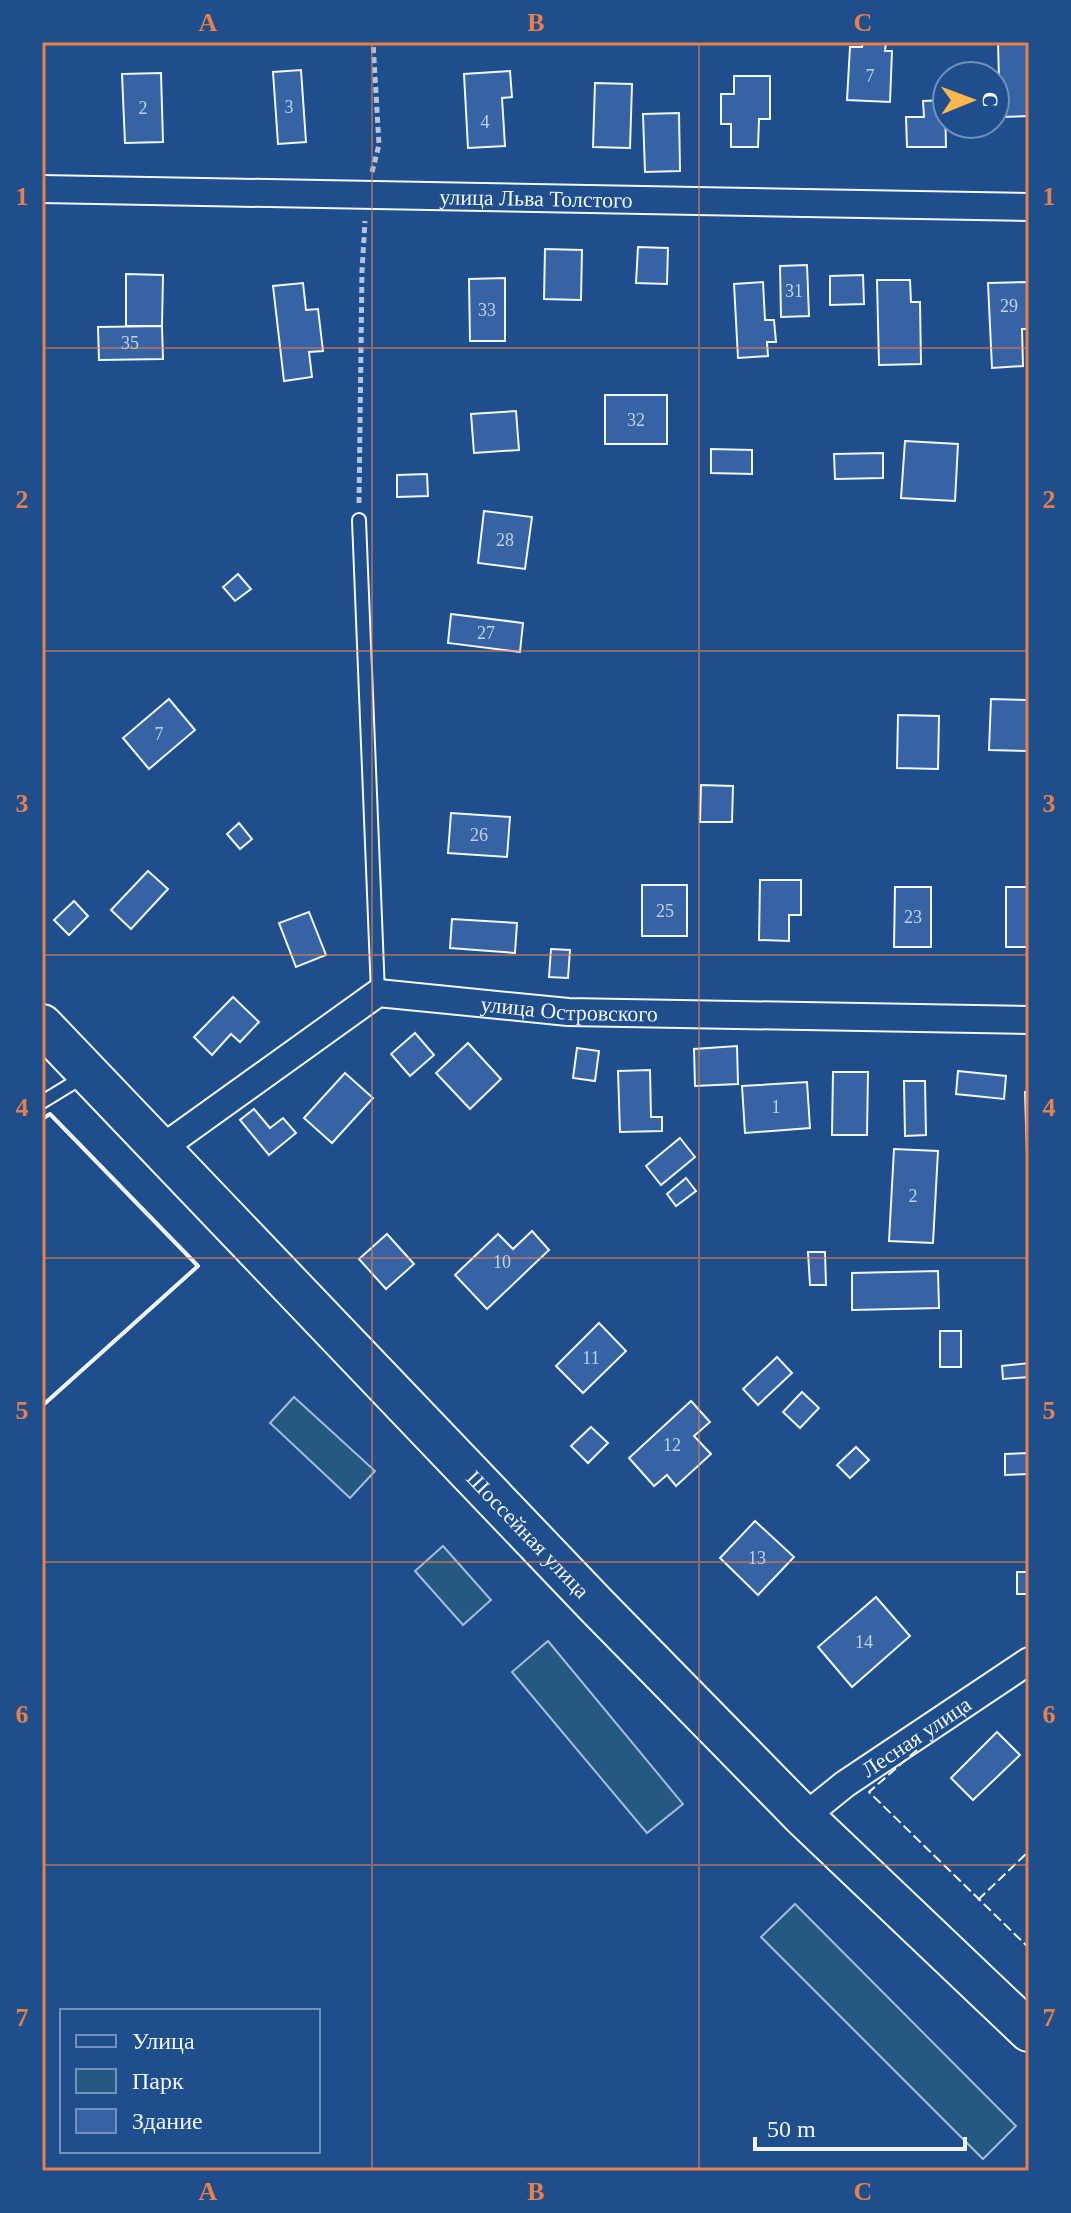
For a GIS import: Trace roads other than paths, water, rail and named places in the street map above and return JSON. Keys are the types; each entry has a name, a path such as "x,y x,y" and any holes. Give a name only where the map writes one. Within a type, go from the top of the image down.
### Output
{"main road":[{"name":"Шоссейная улица","path":"42,1025 585,1594 804,1817 1029,2031"}],"street":[{"name":"улица Льва Толстого","path":"42,189 1029,207"},
{"name":"улица Островского","path":"378,993 568,1012 1029,1020"},
{"path":"162,1148 378,993"},
{"name":"Лесная улица","path":"804,1817 845,1784 1029,1661"}],"lane":[{"path":"359,520 378,993"},
{"path":"42,1102 89,1073"}]}
